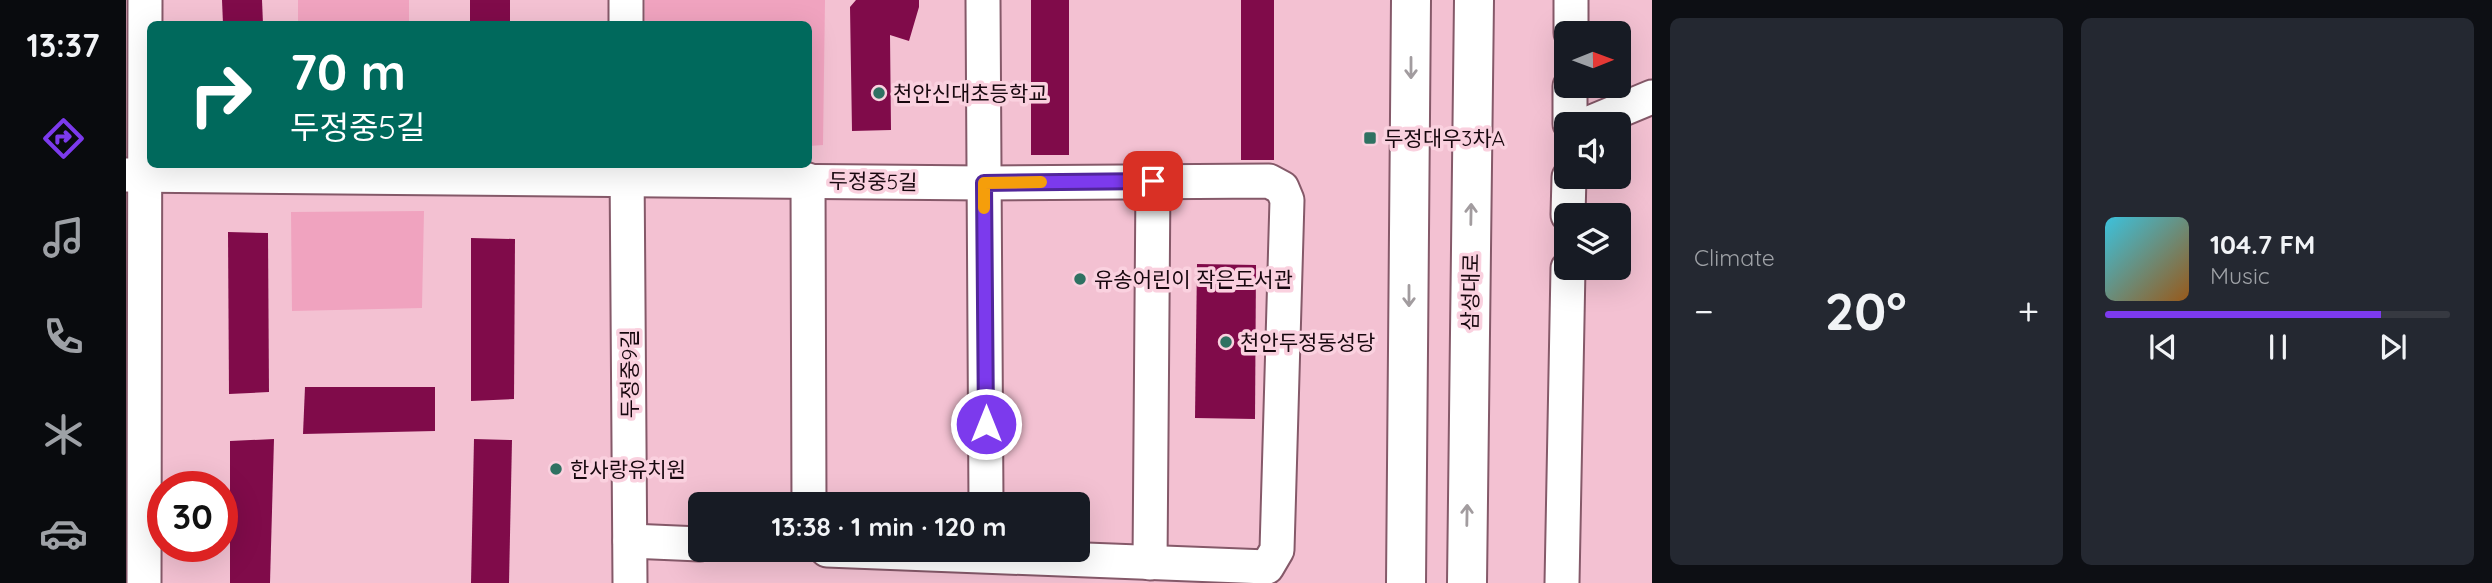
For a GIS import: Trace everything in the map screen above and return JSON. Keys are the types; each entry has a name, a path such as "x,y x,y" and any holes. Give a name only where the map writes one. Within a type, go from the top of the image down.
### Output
{"main road":[{"path":"1406,583 1411,0"},
{"name":"삼성대로","path":"1467,583 1474,0"}],"street":[{"path":"144,583 135,175 145,0"},
{"path":"626,0 626,21"},
{"path":"983,0 986,492"},
{"path":"1571,0 1571,21"},
{"path":"1616,112 1652,97"},
{"name":"두정중5길","path":"135,175 627,172 808,180 984,183 1269,181 1282,188 1287,200 1277,550 1267,567 1150,563"},
{"name":"두정중9길","path":"627,172 630,583"},
{"path":"808,180 809,492"},
{"path":"987,563 1150,563 1153,181"},
{"path":"1562,583 1568,280"},
{"path":"630,541 688,543"}],"shaded area":[{"path":"298,0 409,0 409,21 298,21"},
{"path":"645,0 825,0 823,145 812,146 812,21 645,21"},
{"path":"424,211 422,308 292,311 291,212"}],"building":[{"path":"222,0 262,0 263,21 223,21"},
{"path":"470,0 510,0 510,21 470,21"},
{"path":"856,0 919,0 909,41 890,35 891,130 852,131 850,7"},
{"path":"1031,0 1069,0 1069,155 1031,155"},
{"path":"1241,0 1274,0 1274,160 1241,160"},
{"path":"228,232 268,233 269,392 229,394"},
{"path":"471,238 515,239 514,399 471,401"},
{"name":"천안두정동성당","path":"1197,264 1256,265 1255,419 1195,418"},
{"path":"305,387 435,387 435,431 303,434"},
{"path":"274,439 270,583 230,583 230,562 238,562 238,471 230,471 230,441"},
{"path":"474,439 512,440 509,583 471,583"}],"slow traffic":[{"path":"984,208 984,183 1041,182"}],"place":[{"name":"천안신대초등학교","path":"879,93"},
{"name":"두정대우3차A","path":"1370,138"},
{"name":"유송어린이 작은도서관","path":"1080,279"},
{"name":"천안두정동성당","path":"1226,342"},
{"name":"한사랑유치원","path":"556,469"}],"route":[{"path":"986,424 984,183 1153,181"}]}
